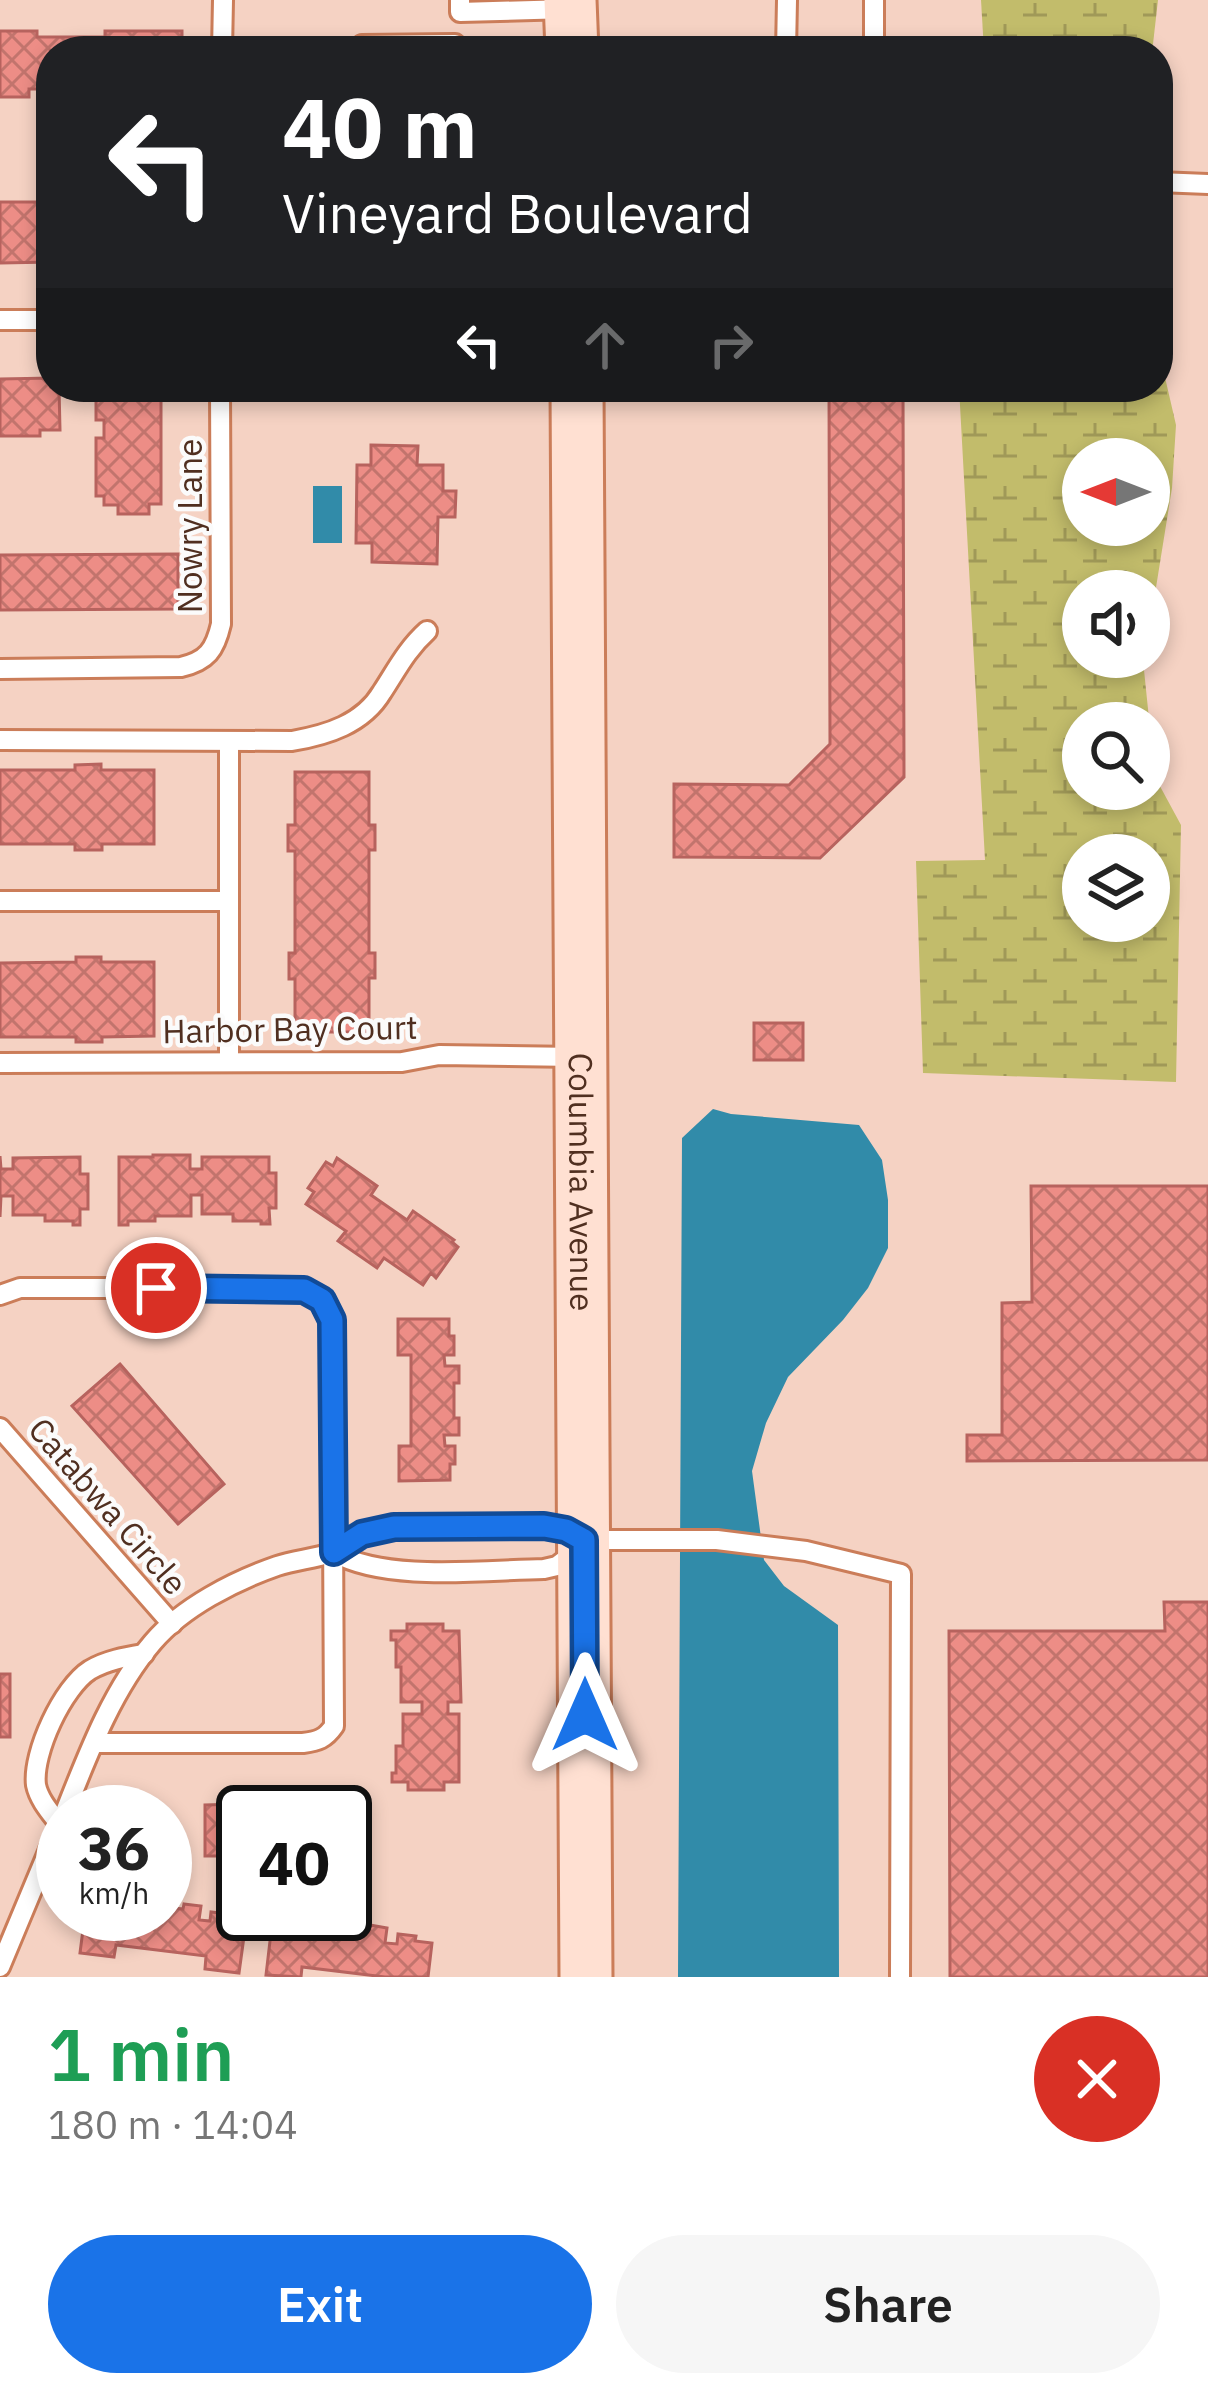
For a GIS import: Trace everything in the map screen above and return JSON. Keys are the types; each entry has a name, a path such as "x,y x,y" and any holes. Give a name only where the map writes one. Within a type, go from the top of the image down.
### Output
{"street":[{"name":"Columbia Avenue","path":"578,402 586,1977"}],"lane":[{"path":"222,36 223,0"},
{"path":"786,36 787,0"},
{"path":"874,0 874,36"},
{"path":"456,36 460,6 571,20"},
{"path":"1173,183 1208,184"},
{"path":"0,320 36,320"},
{"name":"Nowry Lane","path":"0,669 166,668 205,660 221,624 220,402"},
{"path":"0,740 292,741 312,737 348,724 381,696 410,646 428,631"},
{"path":"229,741 229,1062"},
{"path":"0,902 229,902"},
{"name":"Harbor Bay Court","path":"0,1063 581,1057"},
{"path":"0,1295 20,1288 291,1288 314,1293 332,1320 334,1726 318,1741 303,1743 94,1743"},
{"name":"Catabwa Circle","path":"0,1429 172,1624"},
{"path":"76,1785 144,1654 172,1624 249,1579 334,1552 362,1534 394,1527 544,1526 584,1540 717,1540 806,1551 901,1574 900,1977"},
{"path":"334,1552 382,1570 544,1569 569,1558 584,1540"},
{"path":"36,1785 38,1760 72,1688 90,1670 144,1654"},
{"path":"0,1967 36,1880"}],"green space":[{"path":"981,0 1158,0 1154,36 983,36"},
{"path":"960,402 1171,402 1176,425 1170,500 1170,438 1062,438 1062,546 1163,546 1159,570 1062,570 1062,678 1145,678 1147,702 1062,702 1062,810 1170,810 1170,805 1181,825 1176,1082 923,1073 916,861 985,860"}],"water":[{"path":"313,486 342,486 342,543 313,543"},
{"path":"713,1109 859,1125 882,1160 888,1200 888,1248 868,1288 788,1377 766,1423 752,1471 764,1560 784,1586 838,1625 839,1977 678,1977 682,1138"}],"building":[{"path":"0,31 37,31 36,89 29,89 29,97 0,97"},
{"path":"105,31 182,31 182,36 105,36"},
{"path":"0,202 36,202 36,262 0,263"},
{"path":"36,378 36,402 59,402 60,430 40,430 40,436 0,436 0,379"},
{"path":"96,402 161,402 161,504 149,504 149,514 118,514 118,505 104,505 104,496 96,496 96,438 104,438 104,420 96,420"},
{"path":"829,402 903,402 904,777 820,858 674,857 674,784 789,785 830,744"},
{"path":"371,445 418,446 417,465 443,465 443,491 456,491 455,517 438,517 437,564 372,562 372,543 356,543 357,465 371,465"},
{"path":"178,554 178,609 0,610 0,555"},
{"path":"101,764 101,770 154,770 154,844 102,844 102,850 75,850 75,844 0,844 0,770 75,770 75,765"},
{"path":"295,772 369,772 369,825 375,825 375,850 369,850 369,953 375,953 375,978 369,978 369,1032 295,1032 295,979 289,979 289,953 295,953 295,851 288,851 288,825 295,825"},
{"path":"76,957 154,962 154,1036 102,1037 102,1042 76,1042 76,1037 0,1037 0,963 76,962"},
{"path":"754,1023 803,1023 803,1060 754,1060"},
{"path":"190,1155 190,1169 202,1169 202,1157 269,1157 269,1173 276,1173 276,1208 269,1208 270,1224 233,1221 233,1214 202,1214 202,1195 191,1195 191,1216 155,1216 155,1221 119,1225 119,1157"},
{"path":"0,1156 1,1169 13,1169 13,1158 80,1157 80,1174 88,1174 88,1209 80,1209 80,1225 45,1221 45,1215 13,1215 13,1196 1,1196 0,1217"},
{"path":"337,1158 377,1186 371,1195 407,1220 413,1211 454,1240 458,1247 436,1278 431,1273 423,1285 384,1258 377,1268 338,1241 346,1231 306,1204 314,1192 308,1188 326,1162 333,1166"},
{"path":"1031,1186 1208,1186 1208,1460 967,1461 967,1435 1002,1435 1002,1303 1032,1302"},
{"path":"398,1319 449,1319 454,1355 444,1355 445,1366 459,1366 454,1418 459,1418 459,1435 444,1435 445,1446 455,1446 450,1480 399,1481 399,1446 411,1446 411,1355 398,1355"},
{"path":"120,1364 224,1484 178,1524 72,1406"},
{"path":"1164,1602 1208,1602 1208,1977 950,1977 949,1631 1165,1631"},
{"path":"407,1624 443,1624 443,1631 459,1631 461,1702 448,1702 448,1714 459,1714 459,1782 444,1782 444,1790 408,1790 408,1782 392,1782 396,1746 403,1746 403,1714 422,1714 422,1702 401,1702 401,1667 396,1667 396,1640 391,1640 391,1631 407,1631"},
{"path":"0,1674 10,1674 10,1737 0,1737"},
{"path":"205,1805 216,1805 216,1856 205,1856"},
{"path":"192,1905 201,1906 199,1920 210,1921 211,1912 216,1913 216,1941 243,1941 239,1973 205,1969 206,1956 116,1945 114,1957 80,1953 82,1941 192,1941"},
{"path":"372,1925 387,1928 385,1943 397,1944 398,1934 432,1943 428,1977 302,1967 301,1977 266,1975 270,1941 372,1941"}],"route":[{"path":"156,1288 291,1288 314,1293 329,1310 334,1552 362,1534 394,1527 544,1526 584,1540 585,1715"}]}
